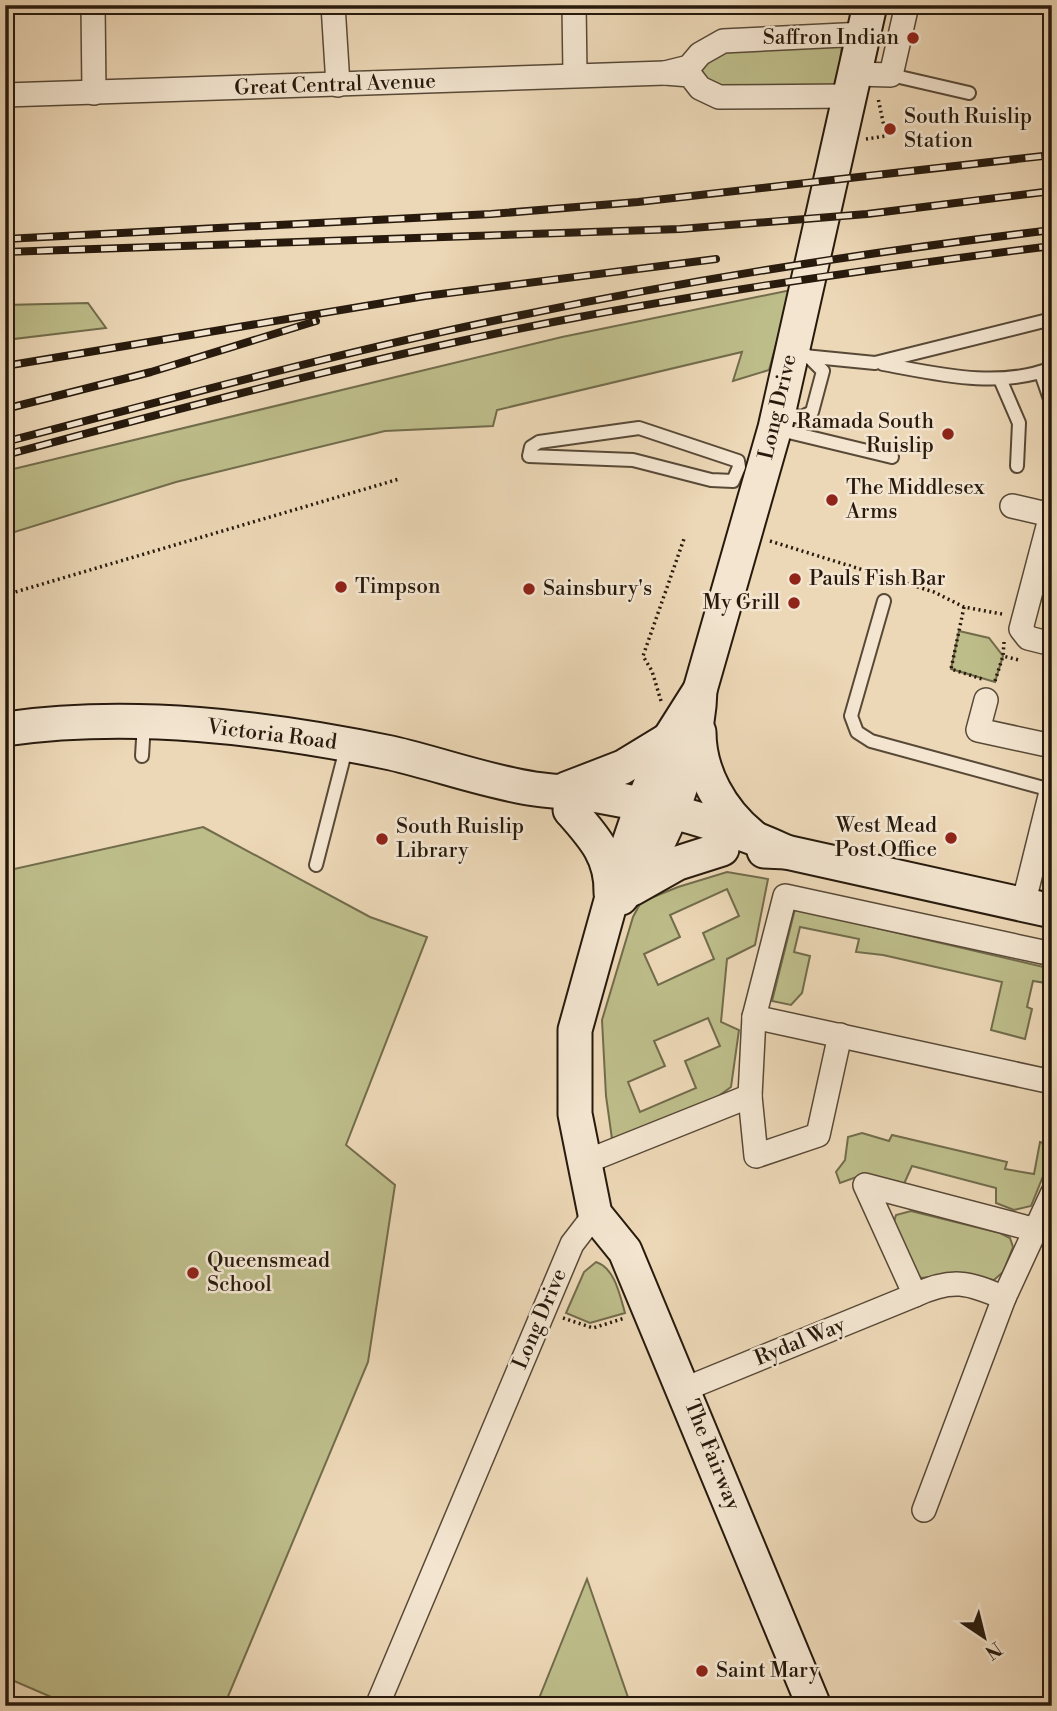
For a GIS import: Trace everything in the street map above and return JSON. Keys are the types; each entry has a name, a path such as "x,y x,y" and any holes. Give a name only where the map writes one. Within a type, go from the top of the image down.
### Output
{"street":[{"path":"93,5 94,93"},
{"path":"333,5 338,85"},
{"path":"574,5 575,74"},
{"path":"864,91 907,5"},
{"name":"Great Central Avenue","path":"665,73 689,67 700,54 723,41 867,20"},
{"name":"Long Drive","path":"377,1706 572,1244 595,1213 575,1114 575,1030 586,982 614,906 700,704 748,480 776,421 799,356 864,91 867,20"},
{"name":"Great Central Avenue","path":"5,96 575,74 665,73 690,75 700,88 719,97 864,91"},
{"path":"1012,506 1051,515 1021,629 1028,638 1052,645"},
{"path":"986,700 978,730 1052,746"},
{"path":"700,704 703,763 709,779 728,812 755,837"},
{"name":"Long Drive","path":"652,819 668,739 700,704"},
{"name":"Victoria Road","path":"5,729 85,723 144,723 292,735 347,745 652,819 755,837 786,852"},
{"path":"614,906 612,873 598,841 555,797 624,767 668,739"},
{"path":"1038,908 1052,789"},
{"name":"Victoria Road","path":"652,819 722,849 786,852 1038,908"},
{"path":"614,906 654,874 722,849"},
{"path":"840,1035 818,1135 756,1156 750,1096 754,1017 785,896 1052,954"},
{"path":"754,1017 1052,1082"},
{"path":"585,1162 750,1096"},
{"path":"915,1295 864,1185 1036,1230"},
{"path":"924,1510 1004,1298 1052,1194"},
{"name":"The Fairway","path":"595,1213 625,1251 685,1389 814,1706"},
{"name":"Rydal Way","path":"685,1389 940,1284 975,1285 1004,1298"}],"lane":[{"path":"864,91 969,93"},
{"path":"876,363 1052,319"},
{"path":"799,356 876,363 961,377 1000,379 1046,371 1052,405"},
{"path":"1000,379 1019,423 1017,466"},
{"path":"776,421 891,457"},
{"path":"639,428 738,461 748,480 731,483 633,460 532,457 529,450 539,442 639,428"},
{"path":"884,601 851,716 857,732 871,741 1052,789"},
{"path":"142,756 144,723"},
{"path":"316,865 347,745"}],"path":[{"path":"864,91 886,136"},
{"path":"5,595 399,479"},
{"path":"662,704 652,671 643,656 685,536"},
{"path":"769,540 934,592 964,607 1022,619"},
{"path":"964,607 951,669 995,682 1003,656"},
{"path":"565,1305 560,1317 593,1328 637,1314"}],"green space":[{"path":"842,45 837,85 744,90 706,84 699,71 704,60 725,48"},
{"path":"791,290 769,370 733,381 742,352 497,410 493,426 385,431 176,482 5,535 5,471 562,337"},
{"path":"88,303 106,328 5,340 5,305"},
{"path":"959,631 989,638 1003,656 995,682 951,669"},
{"name":"Queensmead School","path":"203,827 370,917 427,937 346,1145 395,1185 368,1362 224,1706 72,1706 5,1677 5,871"},
{"path":"727,872 768,879 755,945 727,959 721,1022 739,1030 731,1087 713,1100 612,1139 606,1096 602,1020 633,917 641,902","holes":["727,889 739,916 703,933 714,959 658,985 644,954 680,937 670,915","708,1018 720,1046 685,1061 696,1088 640,1112 628,1082 665,1066 654,1041"]},
{"path":"795,909 1052,969 1052,984 1033,981 1027,1007 1032,1009 1025,1039 991,1030 1002,982 883,955 856,952 859,939 800,927 794,952 810,956 802,993 791,1005 772,1001"},
{"path":"862,1133 889,1141 892,1135 1007,1162 1005,1169 1034,1174 1040,1142 1052,1146 1052,1154 1031,1206 1014,1210 996,1203 996,1188 912,1166 903,1186 862,1175 840,1183 836,1172 845,1160 848,1137"},
{"path":"911,1211 1000,1233 1010,1238 1013,1247 1003,1272 994,1280 953,1274 922,1278 912,1272 893,1225 896,1215"},
{"path":"596,1262 612,1276 625,1313 590,1323 566,1313 584,1272"},
{"path":"587,1579 631,1706 536,1706"}],"railway":[{"path":"5,239 491,214 638,202 1052,155"},
{"path":"5,252 680,229 867,214 1052,191"},
{"path":"5,442 330,358 527,314 788,266 1052,230"},
{"path":"5,455 288,381 502,332 753,287 1052,246"},
{"path":"5,366 425,296 716,259"},
{"path":"5,409 151,372 316,321"}],"place":[{"name":"Saffron Indian","path":"913,38"},
{"name":"South Ruislip Station","path":"890,129"},
{"name":"Ramada South Ruislip","path":"948,434"},
{"name":"The Middlesex Arms","path":"832,500"},
{"name":"Pauls Fish Bar","path":"795,579"},
{"name":"Timpson","path":"341,587"},
{"name":"Sainsbury's","path":"529,589"},
{"name":"My Grill","path":"794,603"},
{"name":"West Mead Post Office","path":"951,838"},
{"name":"South Ruislip Library","path":"382,839"},
{"name":"Queensmead School","path":"193,1273"},
{"name":"Saint Mary","path":"702,1671"}]}
